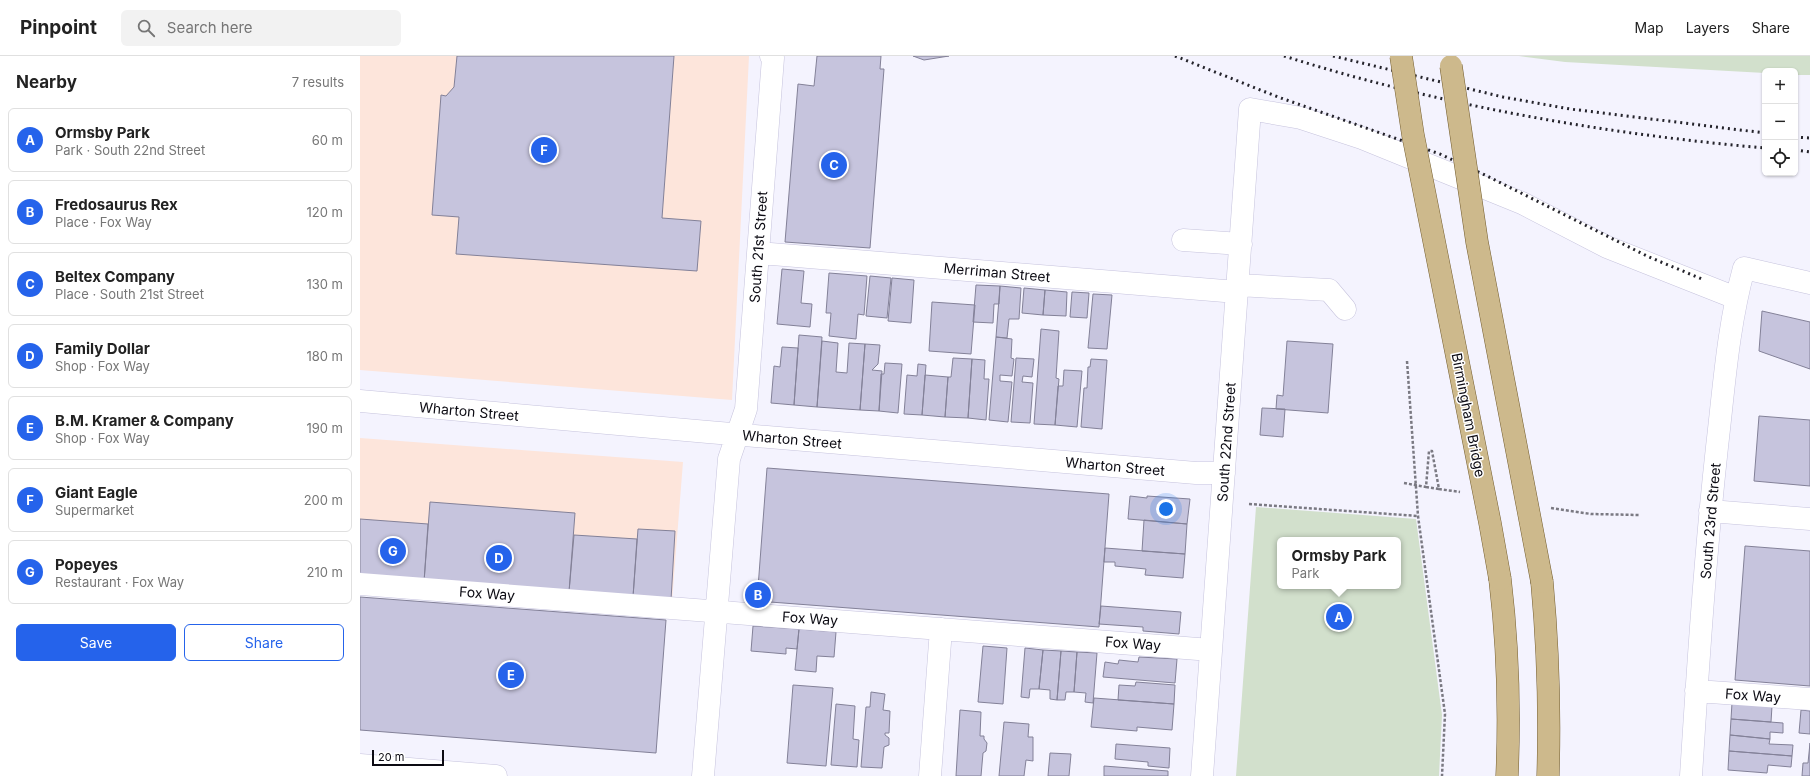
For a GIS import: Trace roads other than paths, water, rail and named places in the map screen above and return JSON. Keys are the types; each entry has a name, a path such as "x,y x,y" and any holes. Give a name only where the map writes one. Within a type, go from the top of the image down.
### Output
{"main road":[{"name":"Birmingham Bridge","path":"1401,56 1413,136 1489,515 1500,579 1506,627 1509,682 1507,776"},
{"path":"1450,56 1477,242 1542,582 1548,648 1548,776"}],"street":[{"name":"South 21st Street","path":"703,776 729,459 746,410 772,57"},
{"name":"South 22nd Street","path":"1202,776 1250,108 1301,118 1362,138 1522,203 1607,246 1736,298"},
{"path":"1183,240 1241,244"},
{"name":"Merriman Street","path":"758,253 1238,288 1329,290 1345,309"},
{"name":"South 23rd Street","path":"1691,776 1710,511 1728,342 1736,298 1744,268 1810,283"},
{"name":"Wharton Street","path":"360,401 1188,472 1224,473"},
{"path":"1710,511 1810,518"},
{"name":"Fox Way","path":"360,584 1211,650"},
{"path":"930,776 941,629"},
{"name":"Fox Way","path":"1696,691 1810,699"},
{"path":"360,766 401,772 496,776"}],"railway":[{"path":"1175,56 1278,97 1440,154 1649,257 1702,279"},
{"path":"1284,56 1401,89 1522,115 1644,135 1762,148"},
{"path":"1333,56 1503,97 1570,109 1762,133"},
{"path":"1798,137 1810,138"},
{"path":"1798,150 1810,152"}],"place":[{"name":"Giant Eagle","path":"544,150"},
{"name":"Beltex Company","path":"834,165"},
{"name":"Popeyes","path":"393,551"},
{"name":"Family Dollar","path":"499,558"},
{"name":"Fredosaurus Rex","path":"758,595"},
{"name":"Ormsby Park","path":"1339,617"},
{"name":"B.M. Kramer & Company","path":"511,675"}]}
